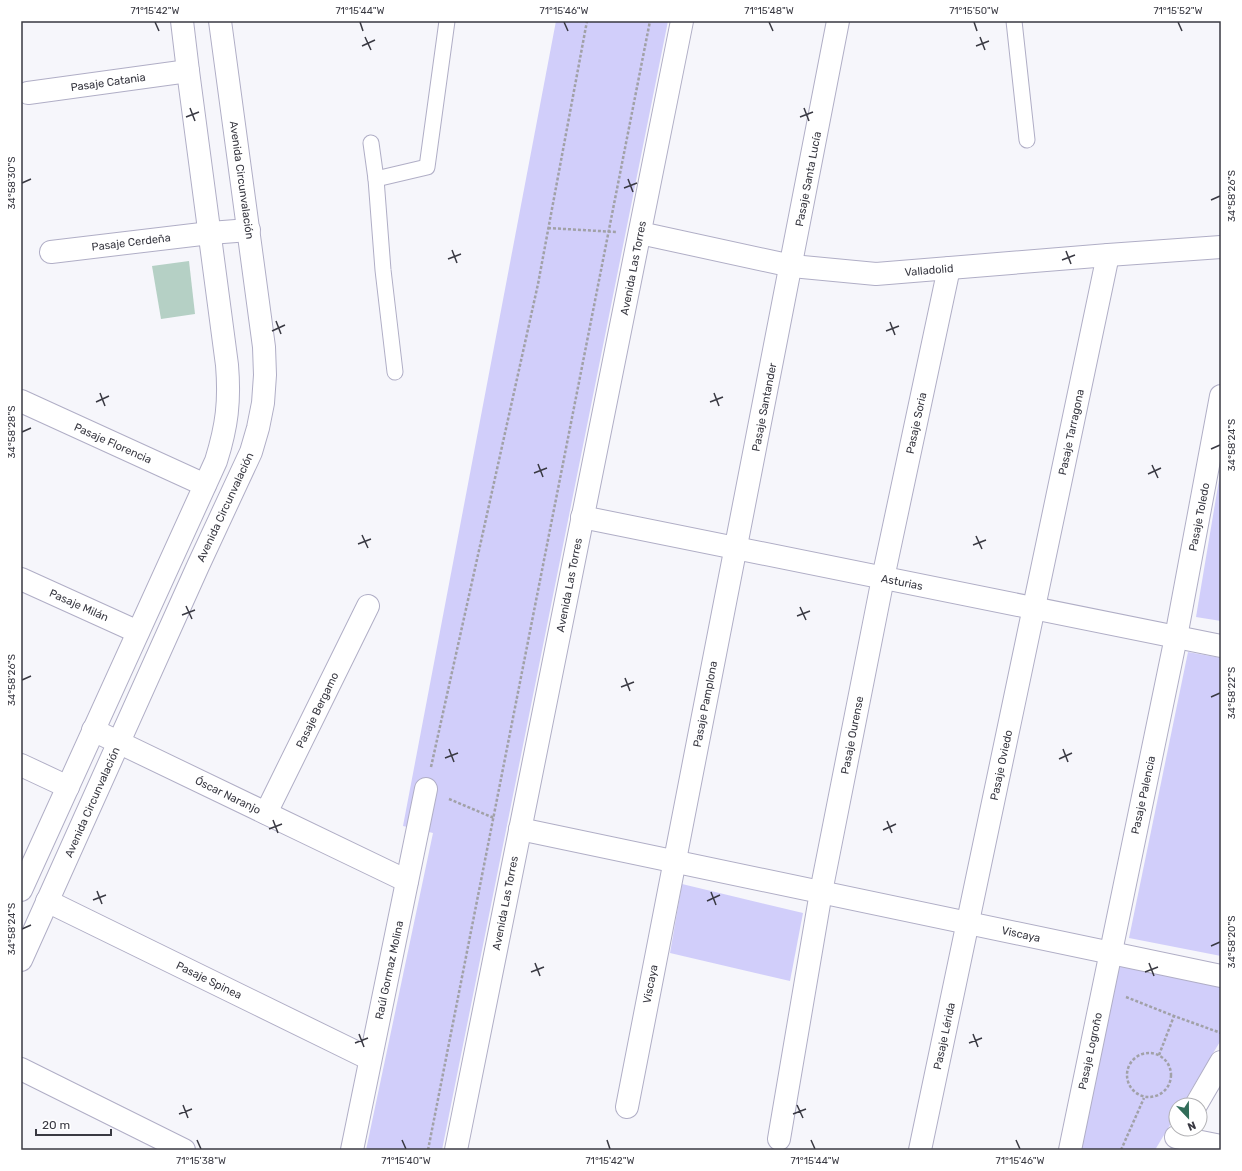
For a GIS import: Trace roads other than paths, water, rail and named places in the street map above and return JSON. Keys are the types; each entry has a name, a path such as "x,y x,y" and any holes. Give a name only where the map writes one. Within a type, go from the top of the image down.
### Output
{"street":[{"path":"21,890 216,461 222,442 228,410 227,365 182,21"},
{"name":"Avenida Circunvalación","path":"21,960 198,566 241,475 251,452 258,428 263,403 265,375 264,347 220,21"},
{"name":"Avenida Las Torres","path":"456,1150 682,21"},
{"name":"Pasaje Santa Lucía","path":"792,266 838,21"},
{"name":"Pasaje Catania","path":"28,93 188,71"},
{"name":"Pasaje Cerdeña","path":"52,252 210,233 249,230"},
{"name":"Valladolid","path":"640,233 792,266 876,274 1221,247"},
{"name":"Pasaje Tarragona","path":"1034,608 1108,255"},
{"name":"Pasaje Santander","path":"736,548 792,266"},
{"name":"Pasaje Soria","path":"883,578 949,268"},
{"name":"Pasaje Toledo","path":"1176,637 1221,396"},
{"name":"Pasaje Florencia","path":"21,401 205,485"},
{"name":"Asturias","path":"582,517 1221,646"},
{"name":"Pasaje Pamplona","path":"673,861 736,548"},
{"name":"Pasaje Ourense","path":"821,892 883,578"},
{"name":"Pasaje Milán","path":"21,579 138,632"},
{"name":"Pasaje Bergamo","path":"266,813 368,606"},
{"name":"Pasaje Oviedo","path":"968,922 1034,608"},
{"name":"Pasaje Palencia","path":"1110,952 1176,637"},
{"name":"Óscar Naranjo","path":"93,730 407,881"},
{"path":"21,765 68,787"},
{"name":"Raúl Gormaz Molina","path":"352,1150 426,790"},
{"name":"Viscaya","path":"520,829 1221,976"},
{"name":"Viscaya","path":"627,1107 673,861"},
{"path":"779,1139 821,892"},
{"name":"Pasaje Spinea","path":"47,901 370,1059"},
{"name":"Pasaje Lérida","path":"920,1150 968,922"},
{"name":"Pasaje Logroño","path":"1070,1150 1110,952"},
{"path":"1201,1097 1221,1062"},
{"path":"21,1069 184,1150"},
{"path":"1176,1139 1221,1146"}],"lane":[{"path":"376,179 427,167 447,21"},
{"path":"1014,21 1027,140"},
{"path":"371,143 376,179 395,372"}]}
